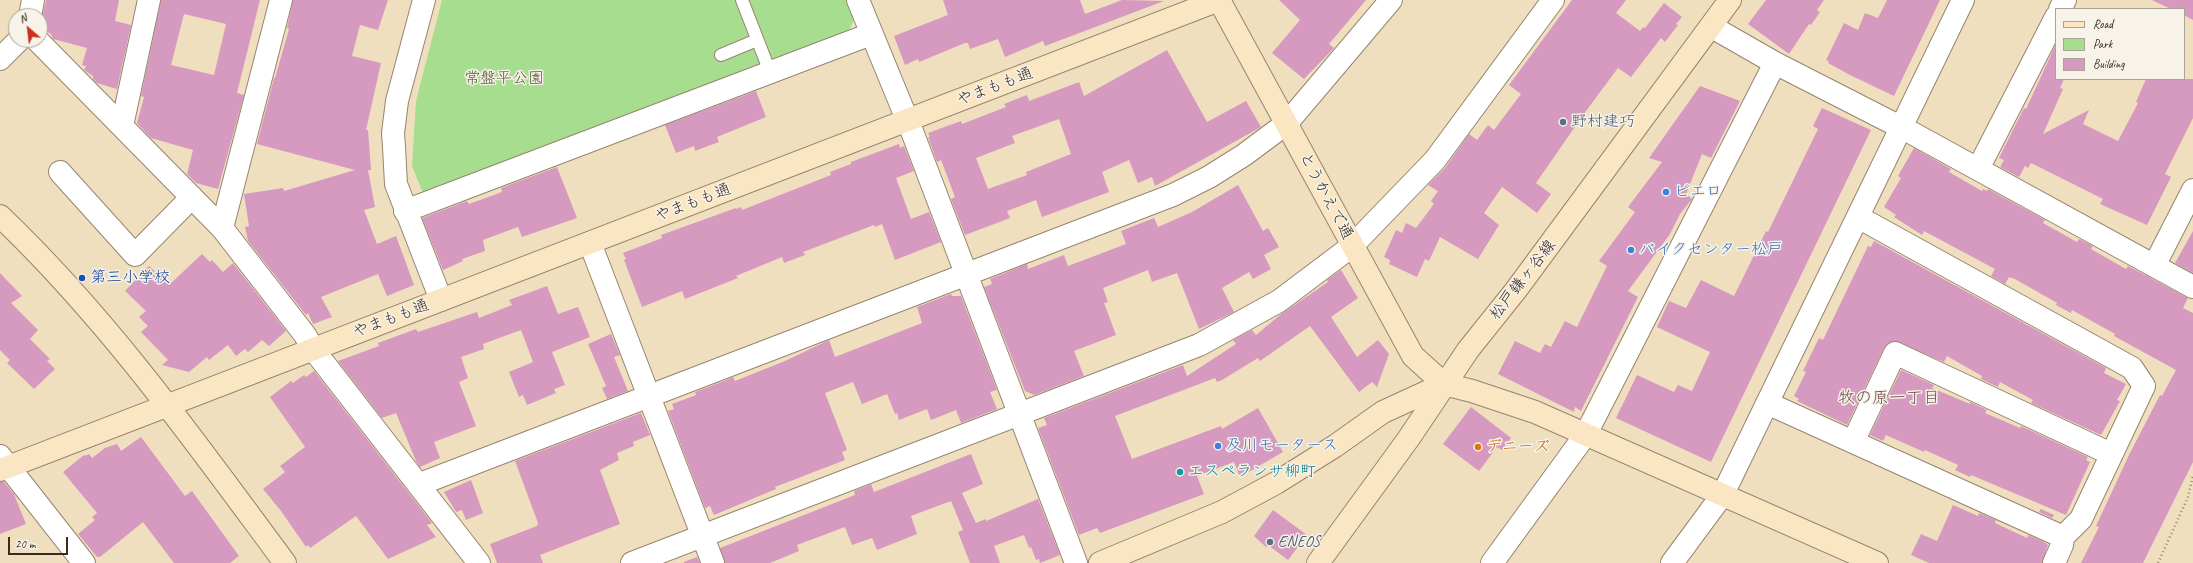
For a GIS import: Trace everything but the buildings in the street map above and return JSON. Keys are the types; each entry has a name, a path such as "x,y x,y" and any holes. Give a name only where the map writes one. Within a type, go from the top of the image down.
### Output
{"street":[{"path":"122,126 149,0"},
{"path":"222,228 281,0"},
{"path":"424,0 397,101 393,134 396,184 405,211 441,300"},
{"path":"858,0 967,275 1076,563"},
{"name":"とうかえで通","path":"1219,0 1413,356 1444,384"},
{"name":"やまもも通","path":"3,464 313,349 1219,0"},
{"path":"420,484 648,395 967,275 1173,195 1209,177 1244,156 1287,123 1391,0"},
{"path":"632,563 1199,345 1279,301 1352,246 1435,160 1553,0"},
{"name":"松戸鎌ヶ谷線","path":"1318,563 1409,438 1444,384 1712,27 1730,0"},
{"path":"1672,563 1723,494 1963,0"},
{"path":"1978,169 2055,19"},
{"path":"1712,27 1775,63 1901,127 2193,287"},
{"path":"405,211 871,34"},
{"path":"0,59 11,48"},
{"path":"45,48 222,228 305,336 313,349 420,484 479,563"},
{"path":"1492,563 1586,434 1775,63"},
{"path":"60,172 134,255 192,197"},
{"path":"2154,266 2193,190"},
{"path":"0,216 84,304 166,404 285,563"},
{"path":"1858,217 2132,368 2144,386 2081,519 2063,537 2062,545 2054,563"},
{"path":"590,243 713,563"},
{"path":"1853,442 1895,353 2111,454"},
{"path":"1100,563 1222,512 1276,483 1335,446 1382,412 1444,384 1472,391 1535,412 1876,563"},
{"path":"1767,403 2063,537"},
{"path":"3,464 84,563"}],"lane":[{"path":"742,0 770,72"},
{"path":"721,54 757,40"}],"path":[{"path":"2158,563 2188,497 2193,475"}],"green space":[{"name":"常盤平公園","path":"442,0 847,0 854,20 846,36 423,193 412,166 416,101"}],"place":[{"name":"野村建巧","path":"1563,122"},
{"name":"ピエロ","path":"1666,192"},
{"name":"バイクセンター松戸","path":"1631,250"},
{"name":"第三小学校","path":"82,278"},
{"name":"及川モータース","path":"1218,446"},
{"name":"デニーズ","path":"1478,447"},
{"name":"エスペランサ柳町","path":"1180,472"},
{"name":"ENEOS","path":"1270,542"}],"district":[{"name":"牧の原一丁目","path":"1889,399"}]}
